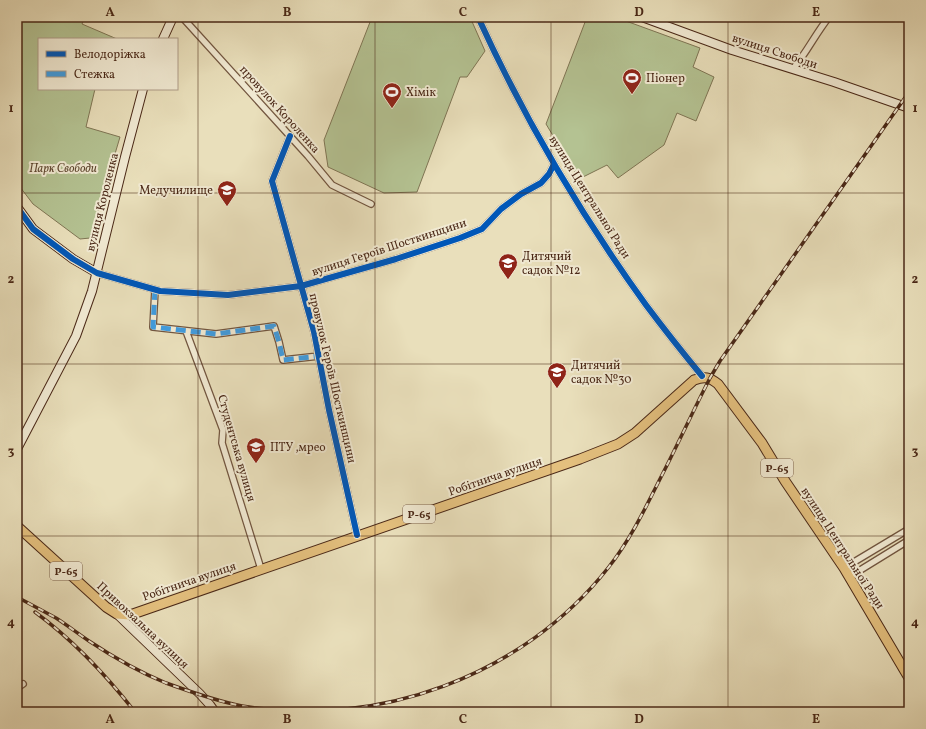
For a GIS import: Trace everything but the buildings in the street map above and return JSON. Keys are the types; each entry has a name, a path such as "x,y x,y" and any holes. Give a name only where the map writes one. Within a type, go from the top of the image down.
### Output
{"main road":[{"path":"163,38 173,17"},
{"name":"вулиця Свободи","path":"642,17 732,50 905,106"},
{"name":"вулиця Короленка","path":"17,449 76,336 92,291 124,157 143,90"},
{"name":"вулиця Героїв Шосткинщини","path":"17,207 33,229 73,259 97,273"},
{"name":"Робітнича вулиця","path":"117,614 130,615 357,535 580,459 618,444 635,433 694,380 702,376"},
{"name":"вулиця Центральної Ради","path":"702,376 710,378 718,384 762,443 785,481 844,568 909,678"},
{"name":"Привокзальна вулиця","path":"17,526 106,607 117,614 200,694 215,712"}],"street":[{"name":"провулок Короленка","path":"182,17 290,136 332,185 371,204"},
{"name":"вулиця Центральної Ради","path":"478,17 512,87 571,193 646,305 702,376"},
{"path":"793,69 804,56 820,28 829,17"},
{"name":"провулок Героїв Шосткинщини","path":"290,136 272,181 314,332 357,535"},
{"name":"вулиця Героїв Шосткинщини","path":"97,273 155,290 228,295 301,286 396,259 460,238 482,229 501,208 541,183 549,174 554,164"},
{"path":"155,290 153,327 187,333 216,334 274,326 283,360 319,356"},
{"name":"Студентська вулиця","path":"187,333 222,430 222,443 261,569"},
{"path":"844,568 909,529"},
{"path":"849,577 909,540"},
{"path":"17,688 23,684"}],"green space":[{"name":"Парк Свободи","path":"17,17 85,17 82,24 115,38 38,38 38,90 95,90 86,127 120,137 90,238 80,239 33,204 17,183"},
{"name":"Хімік","path":"372,17 470,17 485,51 467,77 460,77 417,192 384,193 328,167 324,140"},
{"name":"Піонер","path":"587,17 615,17 700,48 693,67 714,77 696,121 677,113 664,145 618,178 607,165 579,179 546,124"}],"railway":[{"path":"17,597 56,618 107,653 146,674 194,693 242,706 293,711 344,709 395,701 444,686 490,665 534,638 573,606 608,568 643,512 720,361 909,92"},
{"path":"35,612 76,646 135,712"}],"marked path":[{"path":"155,290 153,327 216,334 274,326 283,360 319,356"}],"cycle path":[{"path":"478,17 534,129 576,201 646,305 702,376"},
{"path":"290,136 272,181 314,332 329,410 357,535"},
{"path":"17,207 33,229 73,259 97,273 160,291 228,295 301,286 396,259 460,238 482,229 501,209 521,194 541,183 549,174 554,164"}],"place":[{"name":"Піонер","path":"632,95"},
{"name":"Хімік","path":"392,109"},
{"name":"Медучилище","path":"227,207"},
{"name":"Дитячий садок №12","path":"508,280"},
{"name":"Дитячий садок №30","path":"557,389"},
{"name":"ПТУ ,мрео","path":"256,464"}]}
